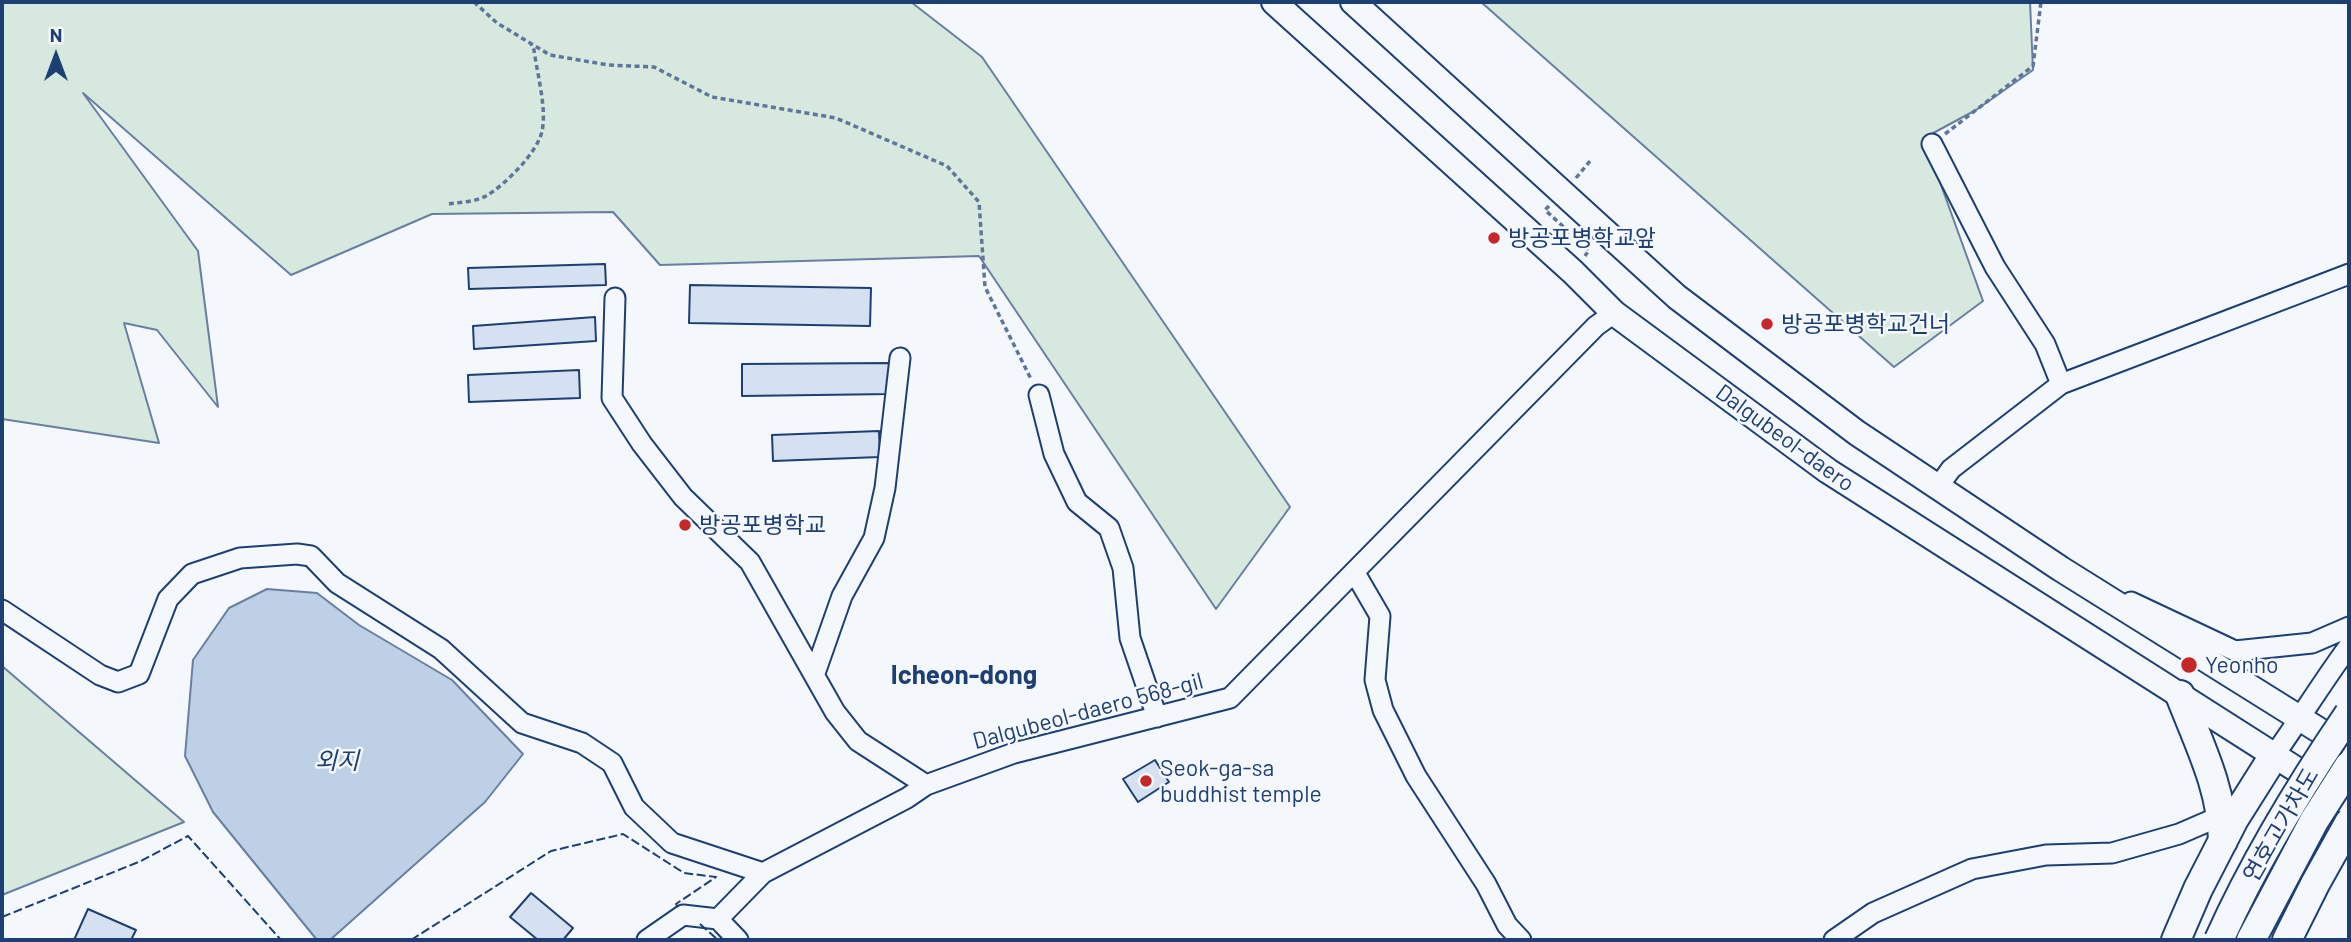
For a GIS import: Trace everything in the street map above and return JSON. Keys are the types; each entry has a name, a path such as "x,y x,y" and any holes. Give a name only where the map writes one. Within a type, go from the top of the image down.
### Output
{"highway":[{"path":"2180,695 2216,788 2223,828"},
{"name":"연호고가차도","path":"2219,940 2288,805 2349,714"},
{"path":"2176,940 2223,828 2234,819 2274,754"},
{"name":"연호고가차도","path":"2251,940 2308,831 2349,766"},
{"path":"2287,940 2349,823"},
{"path":"2315,884 2349,868"}],"main road":[{"name":"Dalgubeol-daero","path":"1274,2 1573,272 1614,313 1828,471 2349,803"},
{"name":"Dalgubeol-daero","path":"1353,2 1677,297 1857,433 2061,569 2349,748"}],"street":[{"path":"1932,144 1995,267 2045,344 2061,384"},
{"path":"1938,487 1951,469 2061,384 2349,274"},
{"path":"615,299 612,398 642,444 683,497 750,562 835,712 858,741 926,785"},
{"name":"Dalgubeol-daero 568-gil","path":"718,919 763,873 907,798 926,785 1014,753 1230,698 1586,336 1614,313"},
{"path":"815,673 842,596 874,538 885,488 900,358"},
{"path":"1039,395 1054,454 1077,502 1109,528 1123,568 1130,638 1157,717"},
{"path":"2,610 100,675 118,682 139,674 168,599 192,574 240,558 297,554 311,556 337,583 441,649 522,723 582,743 612,763 634,807 672,843 763,873"},
{"path":"2061,569 2235,650 2312,643 2349,627"},
{"path":"1354,573 1380,616 1375,680 1383,710 1416,776 1486,884 1507,925 1521,940"},
{"path":"2274,754 2301,719 2323,681 2349,646"},
{"path":"1834,940 1873,913 1972,869 2046,855 2112,853 2179,834 2223,828"},
{"path":"647,940 683,915 718,919 738,940"}],"path":[{"path":"474,2 497,23 550,55 608,65 654,67 712,97 836,118 947,166 979,201 985,287 1039,395"},
{"path":"1932,144 2033,66 2041,2"},
{"path":"449,204 474,201 486,196 522,164 538,144 543,130 543,119 531,44"}],"shaded area":[{"path":"2,2 911,2 982,57 1290,507 1216,609 979,256 660,265 613,212 432,214 291,275 83,93 198,251 218,407 157,330 124,323 159,443 2,419"},
{"path":"1481,2 2030,2 2033,70 1976,110 1924,138 1983,301 1894,367"},
{"path":"2,666 184,822 2,895"}],"water":[{"name":"외지","path":"267,589 317,593 359,625 452,680 523,754 485,802 330,940 317,940 213,812 185,756 193,660 229,608"}],"building":[{"path":"605,264 606,285 469,289 468,268"},
{"path":"690,285 871,288 870,326 689,323"},
{"path":"595,317 596,341 474,349 473,326"},
{"path":"891,363 891,394 742,396 742,364"},
{"path":"579,370 580,398 469,402 468,375"},
{"path":"879,431 880,457 773,461 772,435"},
{"name":"Seok-ga-sa buddhist temple","path":"1155,760 1169,782 1138,802 1123,779"},
{"path":"531,893 573,928 563,940 538,940 510,917"},
{"path":"88,909 136,930 131,940 74,940"}],"fence":[{"path":"411,940 551,851 623,834 684,873 716,877 676,904 680,910"},
{"path":"2,917 141,861 188,836 281,940"},
{"path":"700,924 718,940"}],"place":[{"name":"방공포병학교앞","path":"1494,238"},
{"name":"방공포병학교건너","path":"1767,324"},
{"name":"방공포병학교","path":"685,525"},
{"name":"Yeonho","path":"2189,665"},
{"name":"Seok-ga-sa buddhist temple","path":"1146,781"}],"district":[{"name":"Icheon-dong","path":"964,675"}]}
